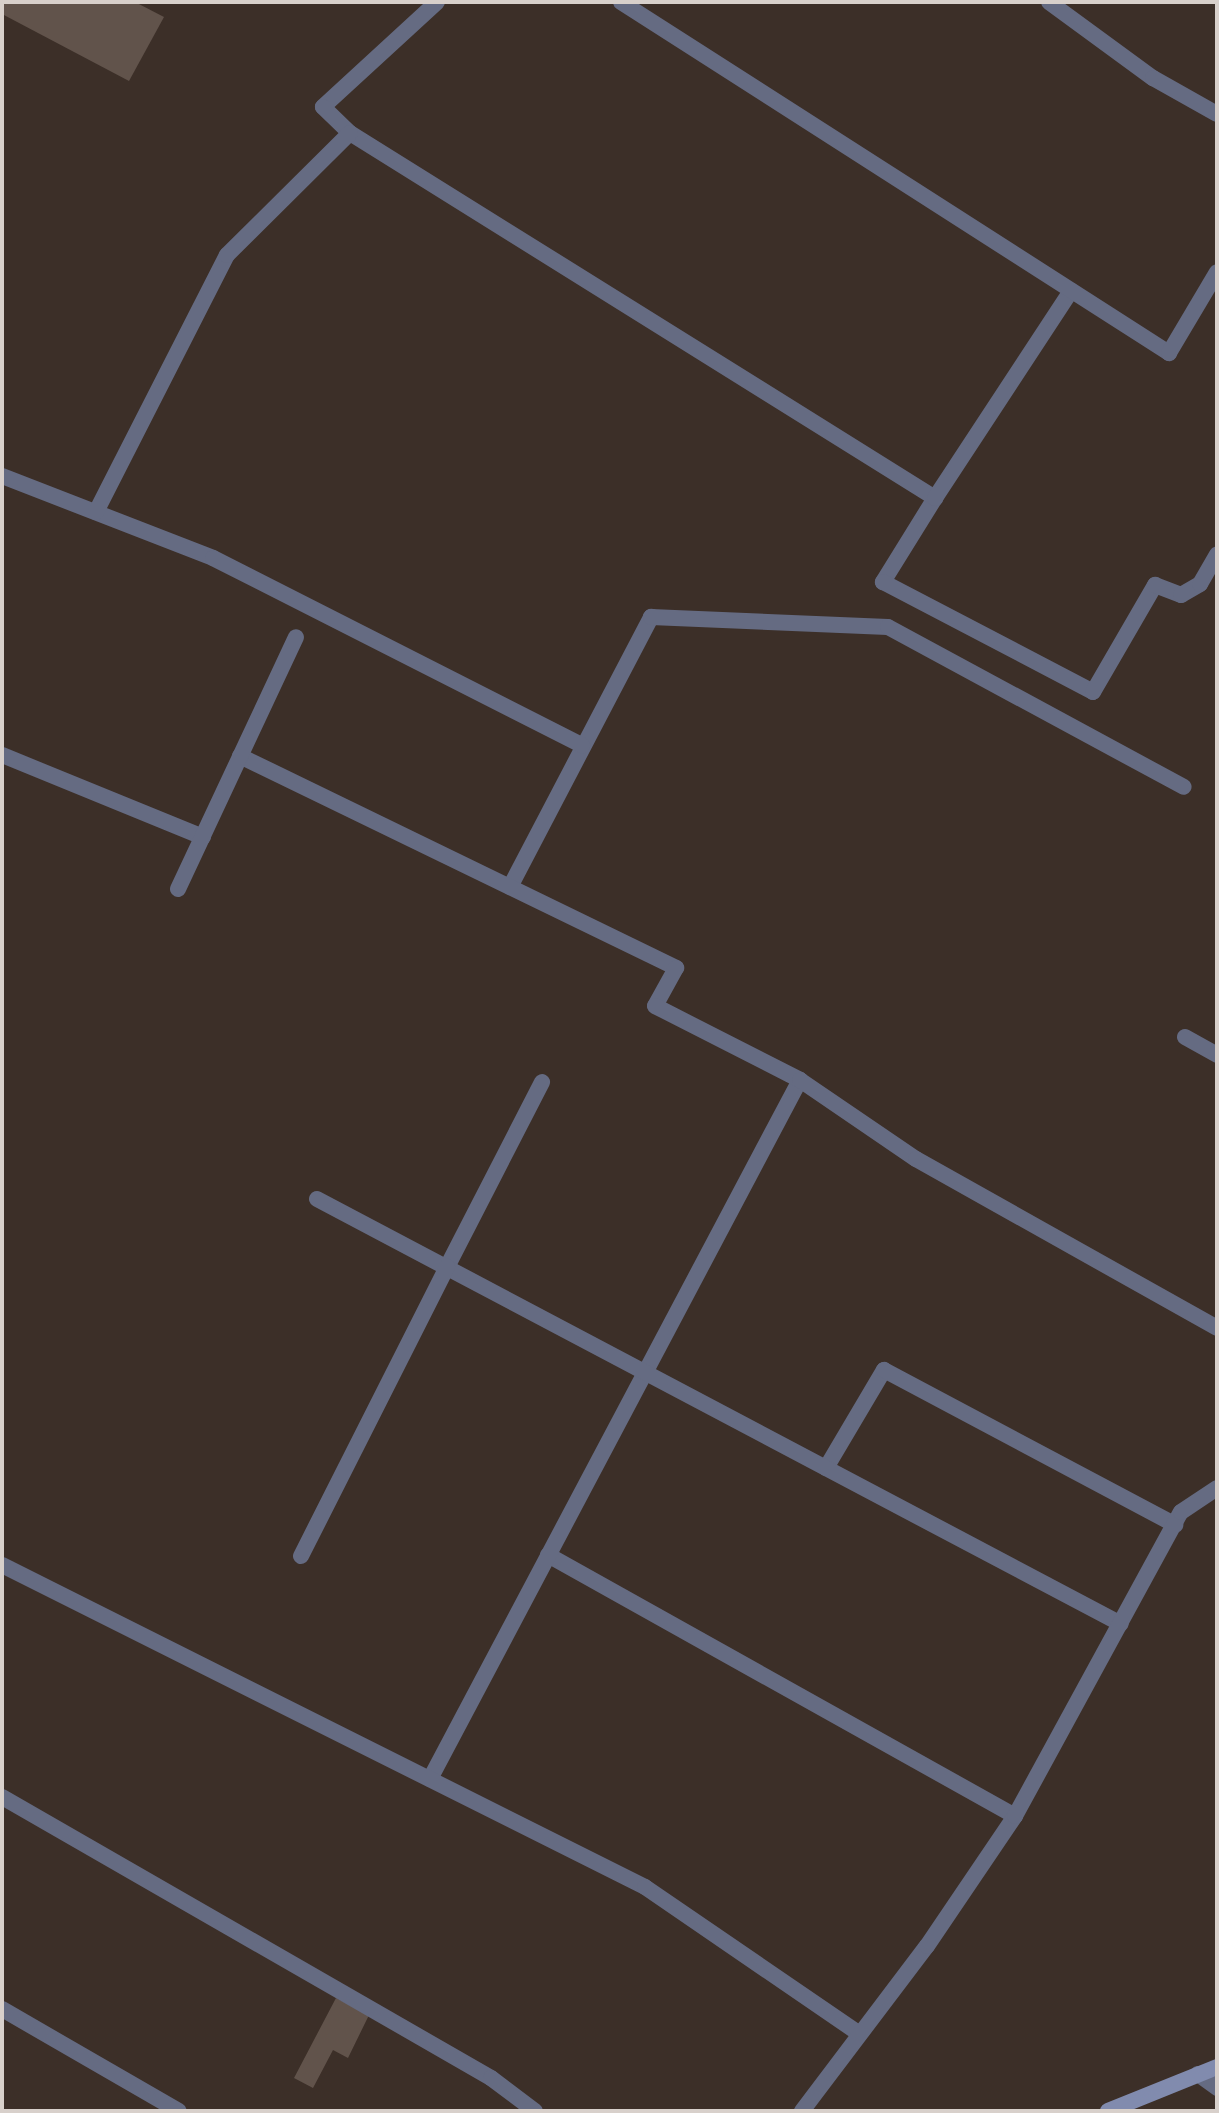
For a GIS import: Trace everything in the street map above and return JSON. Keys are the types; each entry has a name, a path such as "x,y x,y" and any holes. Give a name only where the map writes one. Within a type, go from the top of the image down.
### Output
{"street":[{"path":"437,2 323,107 350,133 935,498"},
{"path":"621,2 1169,353 1217,272"},
{"path":"1049,2 1153,78 1217,114"},
{"path":"96,512 227,255 350,133"},
{"path":"1071,291 883,582 1093,692 1155,585 1181,595 1200,584 1217,555"},
{"path":"2,476 213,558 582,745"},
{"path":"510,887 651,617 888,627 1184,787"},
{"path":"178,889 296,637"},
{"path":"2,755 203,837"},
{"path":"240,756 676,968 655,1006 800,1080 916,1159 1217,1328"},
{"path":"1185,1037 1217,1055"},
{"path":"430,1779 800,1080"},
{"path":"301,1556 542,1082"},
{"path":"317,1199 1121,1624"},
{"path":"826,1468 884,1370 1175,1525"},
{"path":"802,2111 1015,1816 1181,1512 1217,1488"},
{"path":"548,1555 1015,1816"},
{"path":"2,1565 645,1887 860,2034"},
{"path":"2,1797 491,2078 535,2111"},
{"path":"2,2009 179,2111"},
{"path":"1108,2111 1217,2067"},
{"path":"1198,2074 1217,2088"}],"building":[{"path":"2,2 135,2 164,17 129,81 2,14"},
{"path":"336,1998 369,2015 348,2058 333,2050 313,2088 294,2078"}]}
